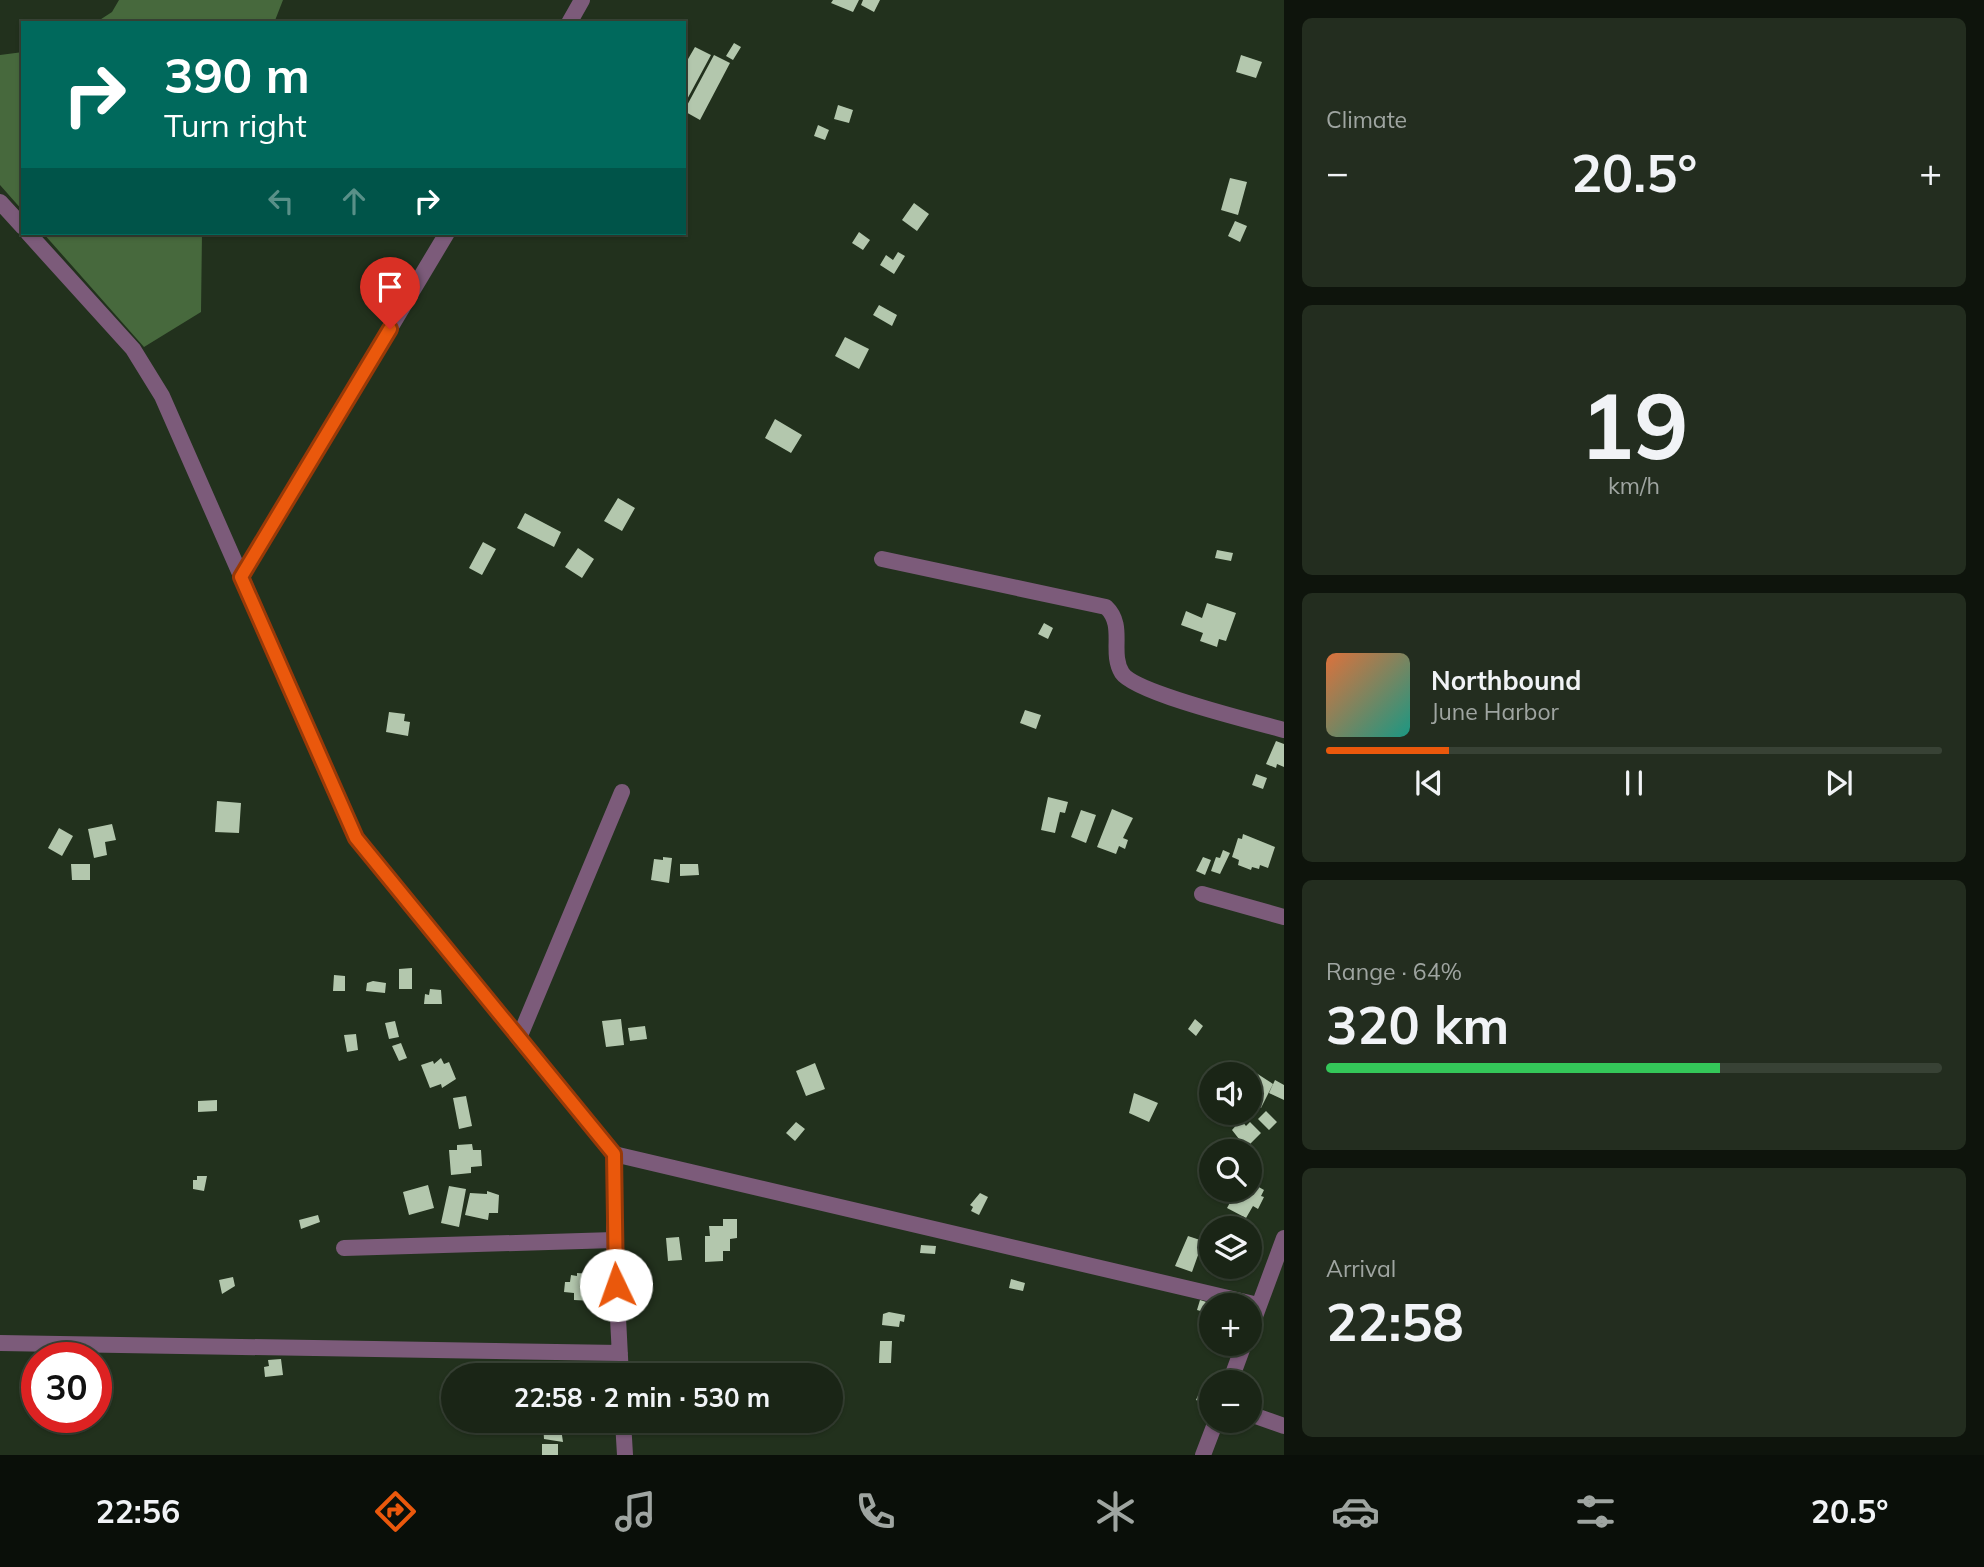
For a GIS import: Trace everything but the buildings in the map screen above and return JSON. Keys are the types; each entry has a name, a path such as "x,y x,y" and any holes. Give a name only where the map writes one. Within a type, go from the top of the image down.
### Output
{"street":[{"path":"570,21 582,0"},
{"path":"0,202 21,225"},
{"path":"30,235 133,349 162,396 356,838 614,1154 1207,1293"},
{"path":"241,577 446,235"},
{"path":"882,559 1106,607 1117,624 1118,664 1129,681 1184,701 1284,730"},
{"path":"520,1038 622,792"},
{"path":"1202,894 1284,916"},
{"path":"614,1154 614,1240 621,1363"},
{"path":"1262,1295 1284,1238"},
{"path":"344,1248 614,1240"},
{"path":"0,1343 621,1353"},
{"path":"1262,1418 1284,1426"},
{"path":"624,1433 625,1455"},
{"path":"1203,1455 1211,1433"}],"shaded area":[{"path":"119,0 283,0 275,21 98,21 112,12"},
{"path":"21,52 21,209 0,185 0,55"},
{"path":"45,235 202,235 201,312 144,347"}],"route":[{"path":"390,329 241,577 356,838 614,1154 616,1285"}]}
